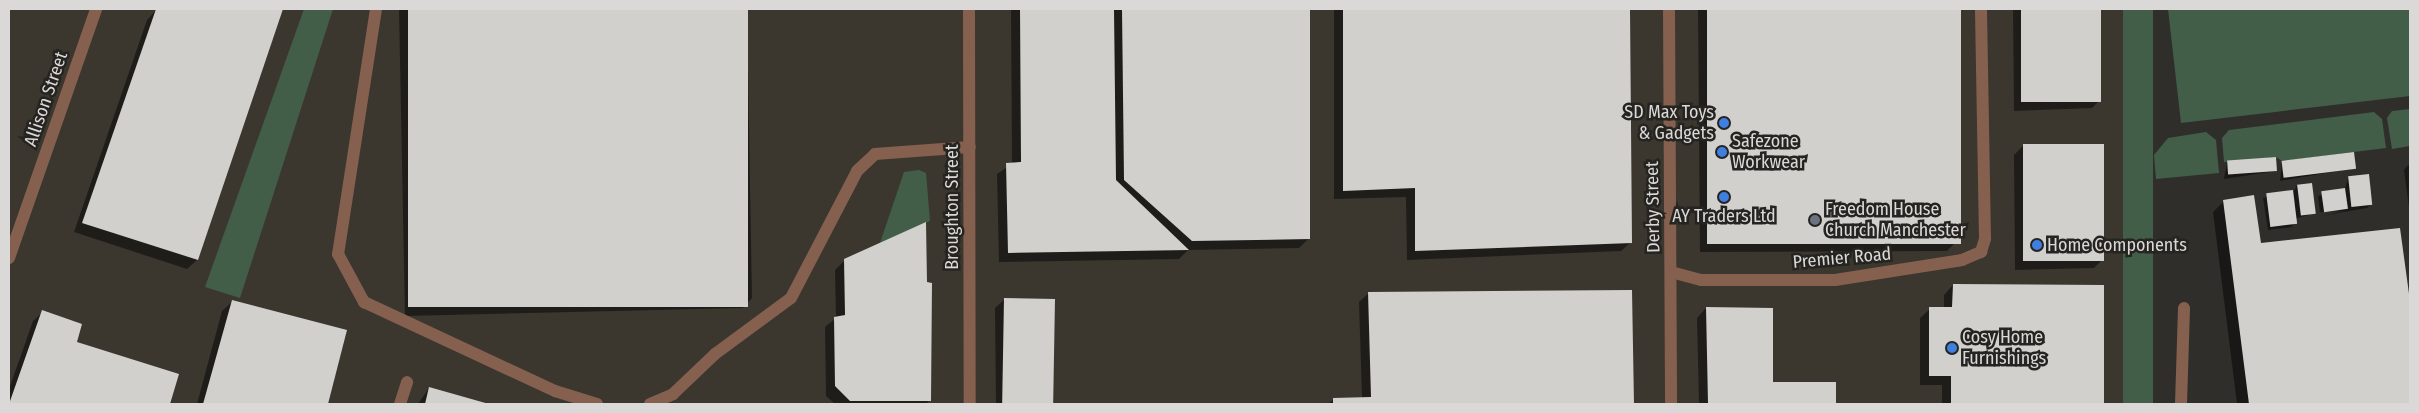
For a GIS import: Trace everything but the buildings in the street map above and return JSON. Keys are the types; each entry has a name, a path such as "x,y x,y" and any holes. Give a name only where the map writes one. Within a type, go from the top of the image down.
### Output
{"street":[{"name":"Allison Street","path":"9,258 96,9"},
{"path":"376,9 338,254 364,302 555,391 596,404"},
{"name":"Broughton Street","path":"969,9 970,404"},
{"name":"Derby Street","path":"1669,9 1671,404"},
{"name":"Premier Road","path":"1671,272 1701,280 1835,280 1962,260 1980,252 1986,239 1981,9"},
{"path":"650,404 674,394 715,354 791,298 857,171 875,154 970,147"},
{"path":"2181,404 2184,308"},
{"path":"400,404 406,382"}],"shaded area":[{"path":"9,9 2123,9 2123,404 9,404"}],"green space":[{"path":"304,9 333,9 240,298 205,287"},
{"path":"2123,9 2153,9 2153,404 2123,404"},
{"path":"2168,9 2410,9 2410,96 2181,123"},
{"path":"2410,109 2410,146 2392,149 2387,118 2392,111"},
{"path":"2374,112 2382,119 2386,148 2282,161 2276,157 2224,162 2222,138 2229,130"},
{"path":"2206,132 2216,140 2219,173 2156,179 2154,155 2168,138"},
{"path":"919,170 926,173 930,221 880,243 904,172"}],"place":[{"name":"SD Max Toys & Gadgets","path":"1724,123"},
{"name":"Safezone Workwear","path":"1722,152"},
{"name":"AY Traders Ltd","path":"1724,197"},
{"name":"Freedom House Church Manchester","path":"1815,220"},
{"name":"Home Components","path":"2037,245"},
{"name":"Cosy Home Furnishings","path":"1952,348"}]}
